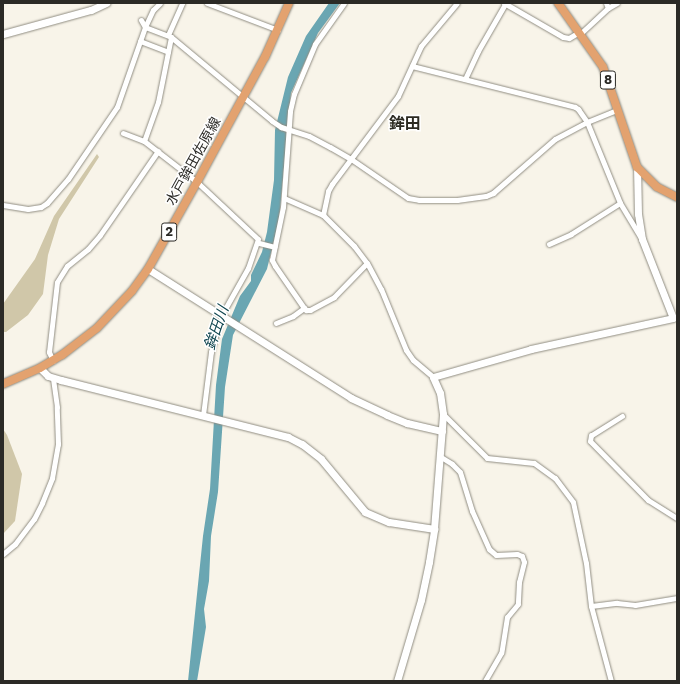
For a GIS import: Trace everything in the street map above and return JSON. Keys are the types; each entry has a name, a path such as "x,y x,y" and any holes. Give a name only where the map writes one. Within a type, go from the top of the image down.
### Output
{"main road":[{"name":"水戸鉾田佐原線","path":"3,384 53,361 87,336 109,317 126,299 148,269 197,182 278,30 289,3"},
{"name":"8","path":"558,3 602,67 637,167 657,187 677,197"}],"street":[{"path":"3,34 91,10 106,3"},
{"path":"3,205 35,208 47,203 57,193 114,113 121,98 145,27 153,10 160,3"},
{"path":"144,141 158,102 170,36 182,3"},
{"path":"207,3 278,30"},
{"path":"344,3 324,30 313,50 294,94 286,129 284,198 272,260 306,310 310,310 334,297 368,263"},
{"path":"323,215 328,191 398,96 421,46 457,3"},
{"path":"465,79 478,51 505,3 563,37 569,38 579,33 607,6 617,3"},
{"path":"141,20 145,27 170,36 272,121 286,129 309,136 351,159 408,198 419,200 469,200 493,193 555,139 587,122 617,110"},
{"path":"140,41 168,52"},
{"path":"412,66 575,107 582,113 620,203 642,239 675,317 531,349 433,377"},
{"path":"123,133 144,141 158,151 197,182 254,234 259,243 274,247"},
{"path":"53,361 49,352 57,282 67,266 88,249 100,235 158,151"},
{"path":"637,167 638,214 642,239"},
{"path":"284,198 323,215 340,231 368,263 381,289 406,350 413,360 433,377 440,393 443,414 441,457 430,562 421,600 397,681"},
{"path":"549,244 571,234 620,203"},
{"path":"204,415 211,352 216,333 259,243"},
{"path":"148,269 336,389 371,408 407,423 442,431"},
{"path":"276,322 293,316 304,308"},
{"path":"40,368 45,373 53,377 288,437 302,444 321,459 365,512 389,522 434,529"},
{"path":"3,554 15,544 34,519 52,478 58,444 57,407 53,377"},
{"path":"443,414 487,458 534,463 555,478 573,502 577,514 586,563 591,606 611,681"},
{"path":"622,416 591,435 590,441 648,500 677,518"},
{"path":"441,457 452,464 460,472 472,511 488,549 496,555 517,554 522,556 524,562 519,582 518,604 507,617 501,652 485,681"},
{"path":"591,606 617,603 635,605 677,598"}],"shaded area":[{"path":"97,154 99,157 59,219 48,255 43,294 28,315 6,332 3,332 3,304 35,259 54,216"},
{"path":"3,429 7,435 22,474 15,521 3,534"}],"water":[{"path":"329,3 340,3 318,33 291,93 279,220 267,269 233,335 225,387 218,492 211,536 209,581 204,609 206,627 197,681 188,681 203,536 210,489 216,385 222,339 240,296 251,281 251,275 262,252 267,232 274,180 275,130 288,77 306,36"}],"district":[{"name":"鉾田","path":"405,124"}],"water label":[{"name":"鉾田川","path":"217,328"}]}
